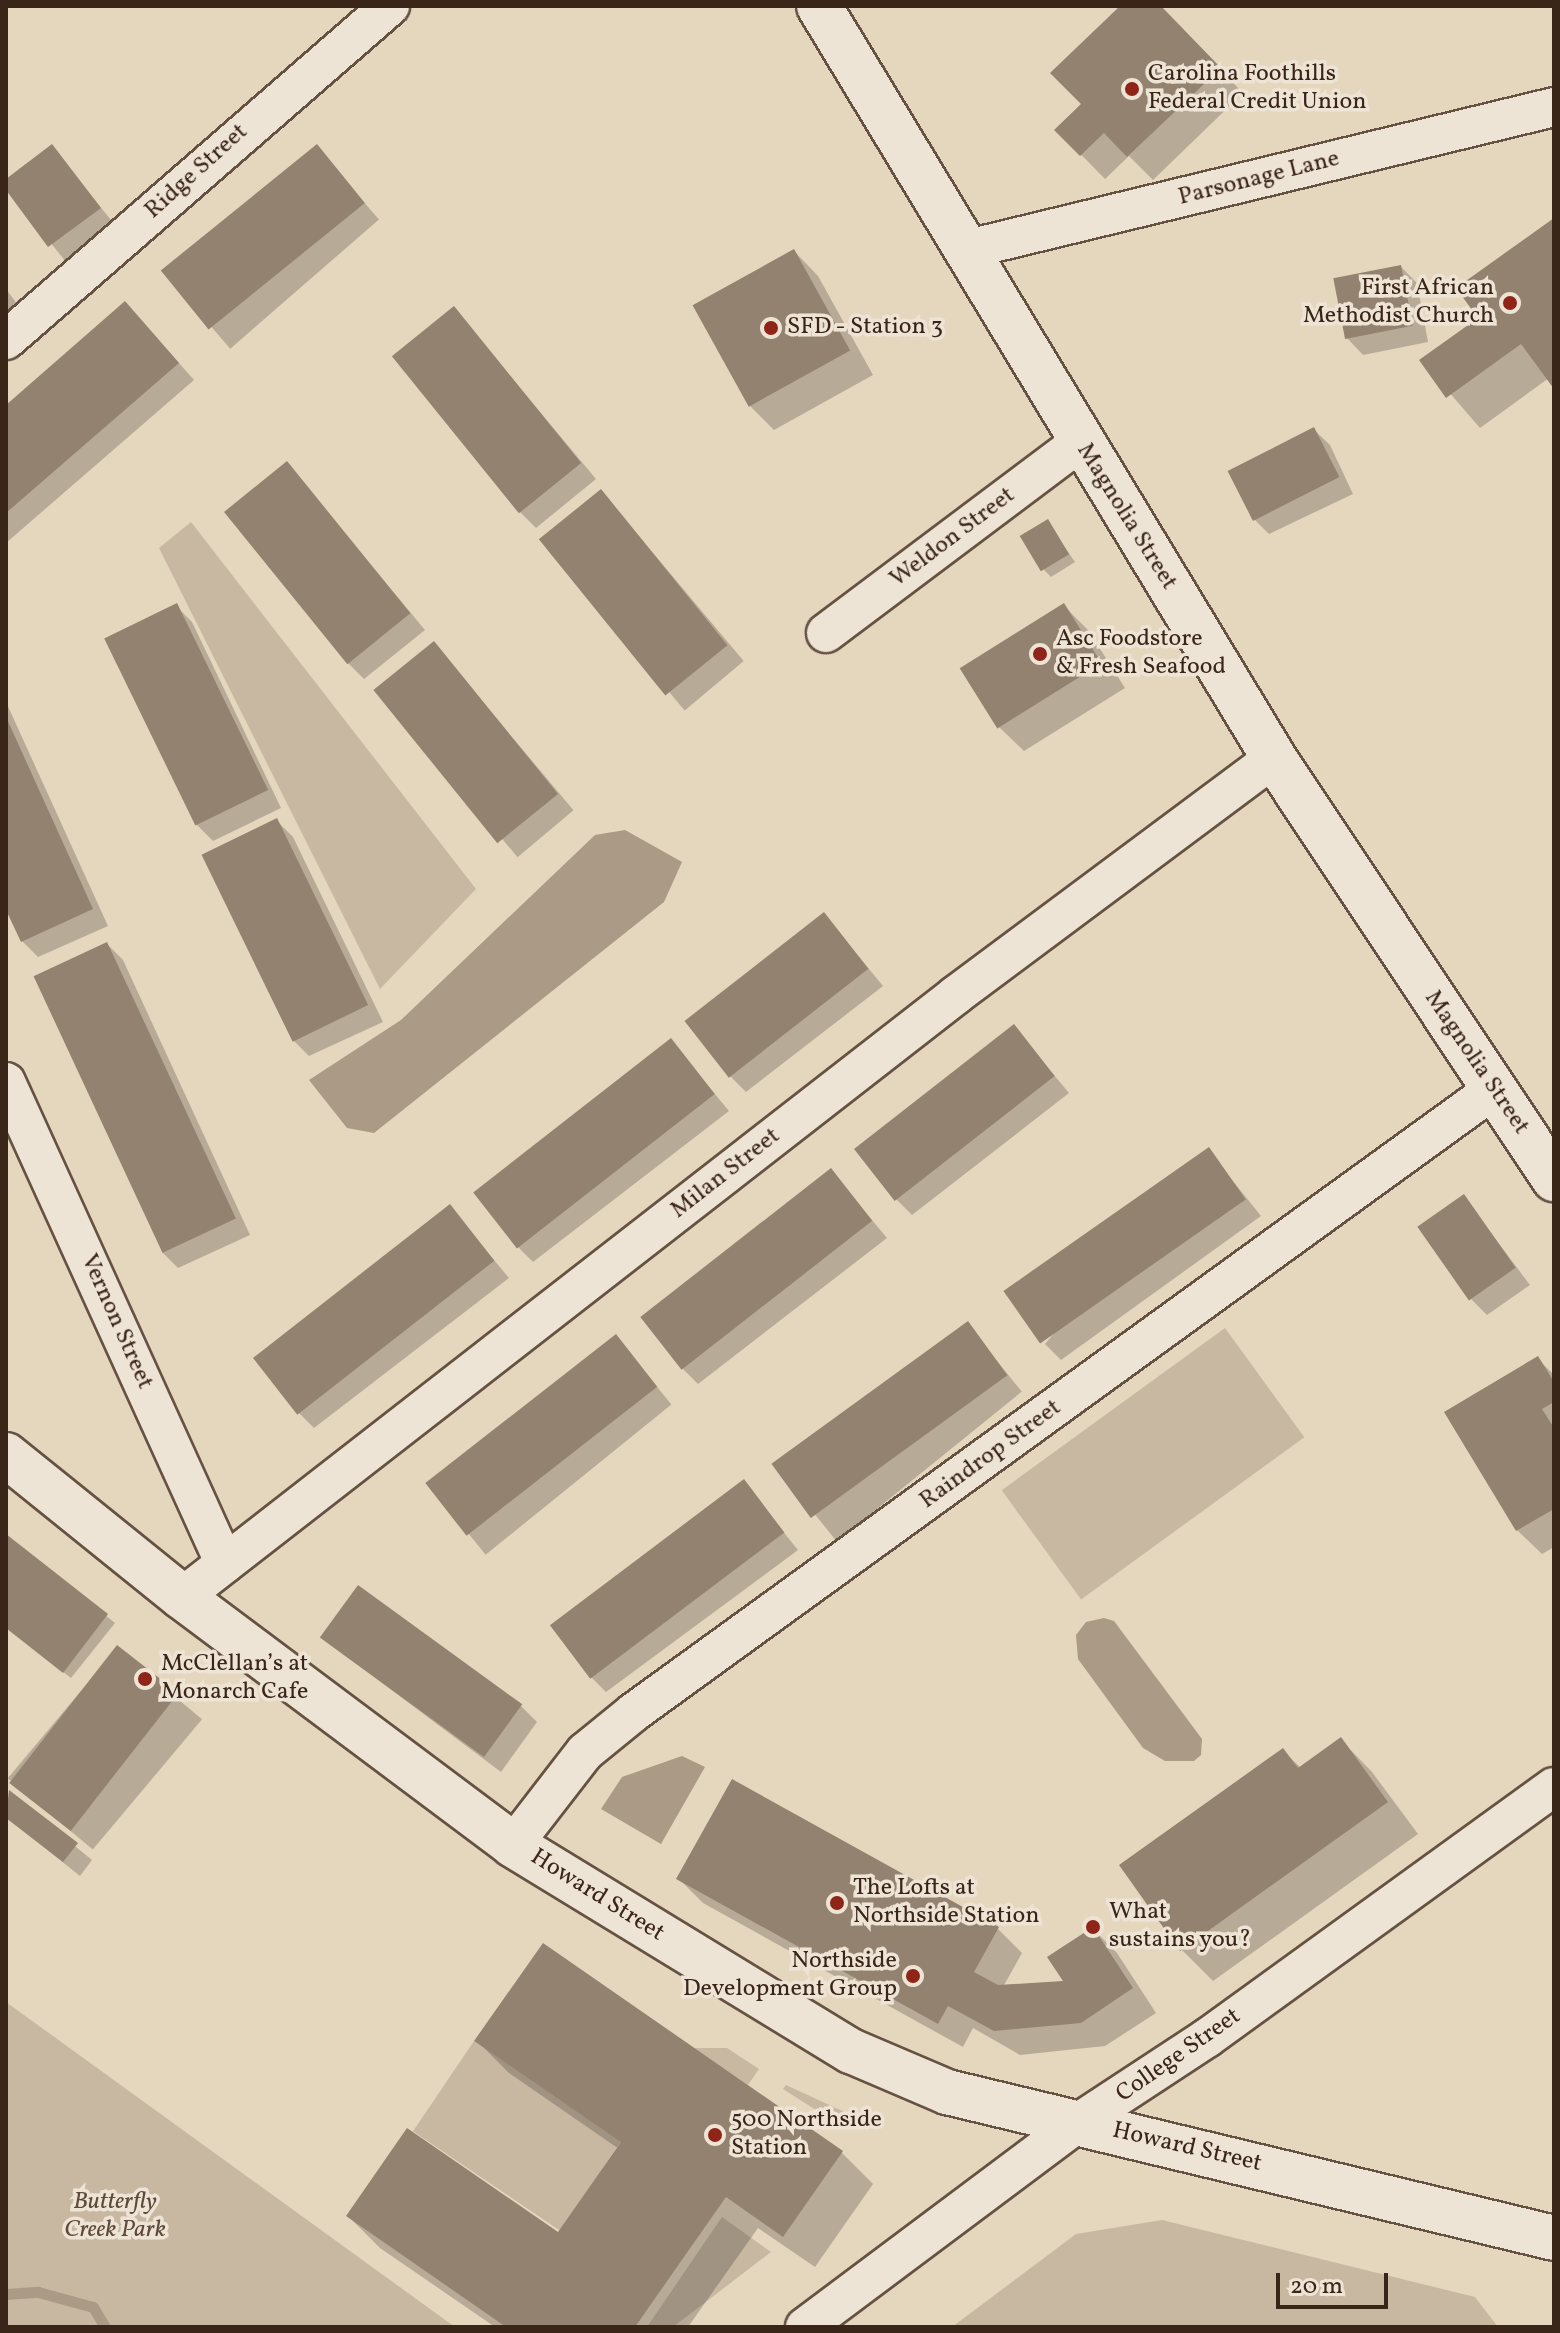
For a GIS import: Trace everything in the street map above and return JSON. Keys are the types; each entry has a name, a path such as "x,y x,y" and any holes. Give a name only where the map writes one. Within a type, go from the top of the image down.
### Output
{"street":[{"name":"Ridge Street","path":"6,340 390,6"},
{"name":"Magnolia Street","path":"819,6 1274,758 1554,1179"},
{"name":"Parsonage Lane","path":"964,250 1554,107"},
{"name":"Weldon Street","path":"826,633 1080,442"},
{"name":"Milan Street","path":"182,1597 956,995 1274,758"},
{"name":"Vernon Street","path":"6,1082 225,1564"},
{"name":"Raindrop Street","path":"513,1845 585,1752 634,1712 1493,1090"},
{"name":"Howard Street","path":"6,1455 182,1597 513,1845 851,2051 947,2092 1076,2124 1188,2147 1554,2238"},
{"name":"College Street","path":"805,2327 1076,2124 1195,2047 1554,1787"}],"green space":[{"path":"191,522 476,889 380,989 159,548"},
{"path":"1225,1328 1304,1437 1081,1599 1002,1490"},
{"name":"Butterfly Creek Park","path":"6,2002 455,2327 6,2327"},
{"path":"474,2041 622,2141 561,2231 413,2131"},
{"path":"694,2048 727,2048 759,2069 748,2085"},
{"path":"786,2085 849,2114 841,2126 783,2089"},
{"path":"722,2217 771,2252 673,2327 647,2327"},
{"path":"1162,2220 1475,2297 1498,2327 952,2327 1076,2234"}],"shaded area":[{"path":"625,830 682,862 664,902 374,1133 347,1128 309,1080 401,1020 595,835"},
{"path":"1104,1618 1114,1621 1202,1739 1201,1755 1194,1761 1165,1761 1143,1748 1078,1659 1076,1635 1086,1622"},
{"path":"682,1756 705,1767 661,1844 601,1809 622,1777"}],"building":[{"name":"Carolina Foothills Federal Credit Union","path":"1120,6 1161,6 1221,68 1127,157 1104,133 1080,156 1054,130 1081,104 1050,73"},
{"path":"52,144 101,208 48,247 6,190 6,179"},
{"path":"317,144 365,203 209,330 161,270"},
{"name":"First African Methodist Church","path":"1554,218 1554,389 1521,344 1446,398 1419,360 1478,318 1456,288"},
{"name":"SFD - Station 3","path":"794,249 850,350 749,407 693,305"},
{"path":"1401,265 1413,326 1345,339 1333,278"},
{"path":"125,301 179,363 6,513 6,405"},
{"path":"454,306 581,463 519,513 392,356"},
{"path":"1314,427 1339,477 1253,521 1228,471"},
{"path":"287,461 410,613 347,664 224,512"},
{"path":"601,489 727,645 665,696 539,539"},
{"path":"1048,519 1069,554 1041,571 1020,536"},
{"path":"177,603 268,790 195,825 104,639"},
{"path":"1064,603 1102,663 997,728 960,668"},
{"path":"434,641 558,794 497,843 373,690"},
{"path":"6,717 93,909 21,942 6,910"},
{"path":"277,818 368,1005 293,1042 202,855"},
{"path":"824,912 868,969 729,1078 685,1021"},
{"path":"107,942 236,1218 162,1253 34,976"},
{"path":"1014,1024 1055,1076 895,1201 854,1149"},
{"path":"671,1038 715,1094 517,1248 473,1193"},
{"path":"1209,1147 1246,1199 1040,1343 1003,1291"},
{"path":"831,1168 872,1221 682,1370 640,1317"},
{"path":"1464,1194 1516,1268 1469,1300 1417,1227"},
{"path":"450,1204 494,1261 297,1415 253,1358"},
{"path":"968,1321 1007,1375 811,1518 771,1464"},
{"path":"616,1334 657,1387 467,1536 425,1483"},
{"path":"1538,1356 1554,1382 1554,1402 1542,1409 1554,1428 1554,1509 1516,1531 1444,1412"},
{"path":"744,1479 784,1533 590,1679 550,1625"},
{"path":"6,1534 108,1614 63,1673 6,1628"},
{"path":"358,1585 522,1704 484,1757 320,1638"},
{"path":"117,1645 178,1693 71,1831 9,1783"},
{"path":"1341,1737 1388,1802 1180,1951 1119,1865 1283,1748 1298,1768"},
{"name":"The Lofts at Northside Station","path":"732,1779 999,1927 974,1972 998,1985 1063,1981 1047,1957 1093,1927 1133,1988 1081,2023 994,2031 948,2006 938,2024 676,1879"},
{"path":"9,1790 78,1843 63,1862 6,1818"},
{"name":"500 Northside Station","path":"543,1943 843,2151 783,2237 726,2197 635,2327 506,2327 346,2216 407,2128 558,2232 621,2142 474,2041"}],"waterway":[{"path":"6,2294 38,2292 93,2307 105,2327"}],"place":[{"name":"Carolina Foothills Federal Credit Union","path":"1132,89"},
{"name":"First African Methodist Church","path":"1510,303"},
{"name":"SFD - Station 3","path":"771,328"},
{"name":"Asc Foodstore & Fresh Seafood","path":"1040,654"},
{"name":"McClellan’s at Monarch Cafe","path":"145,1679"},
{"name":"The Lofts at Northside Station","path":"837,1903"},
{"name":"What sustains you?","path":"1093,1927"},
{"name":"Northside Development Group","path":"913,1976"},
{"name":"500 Northside Station","path":"715,2135"}]}
